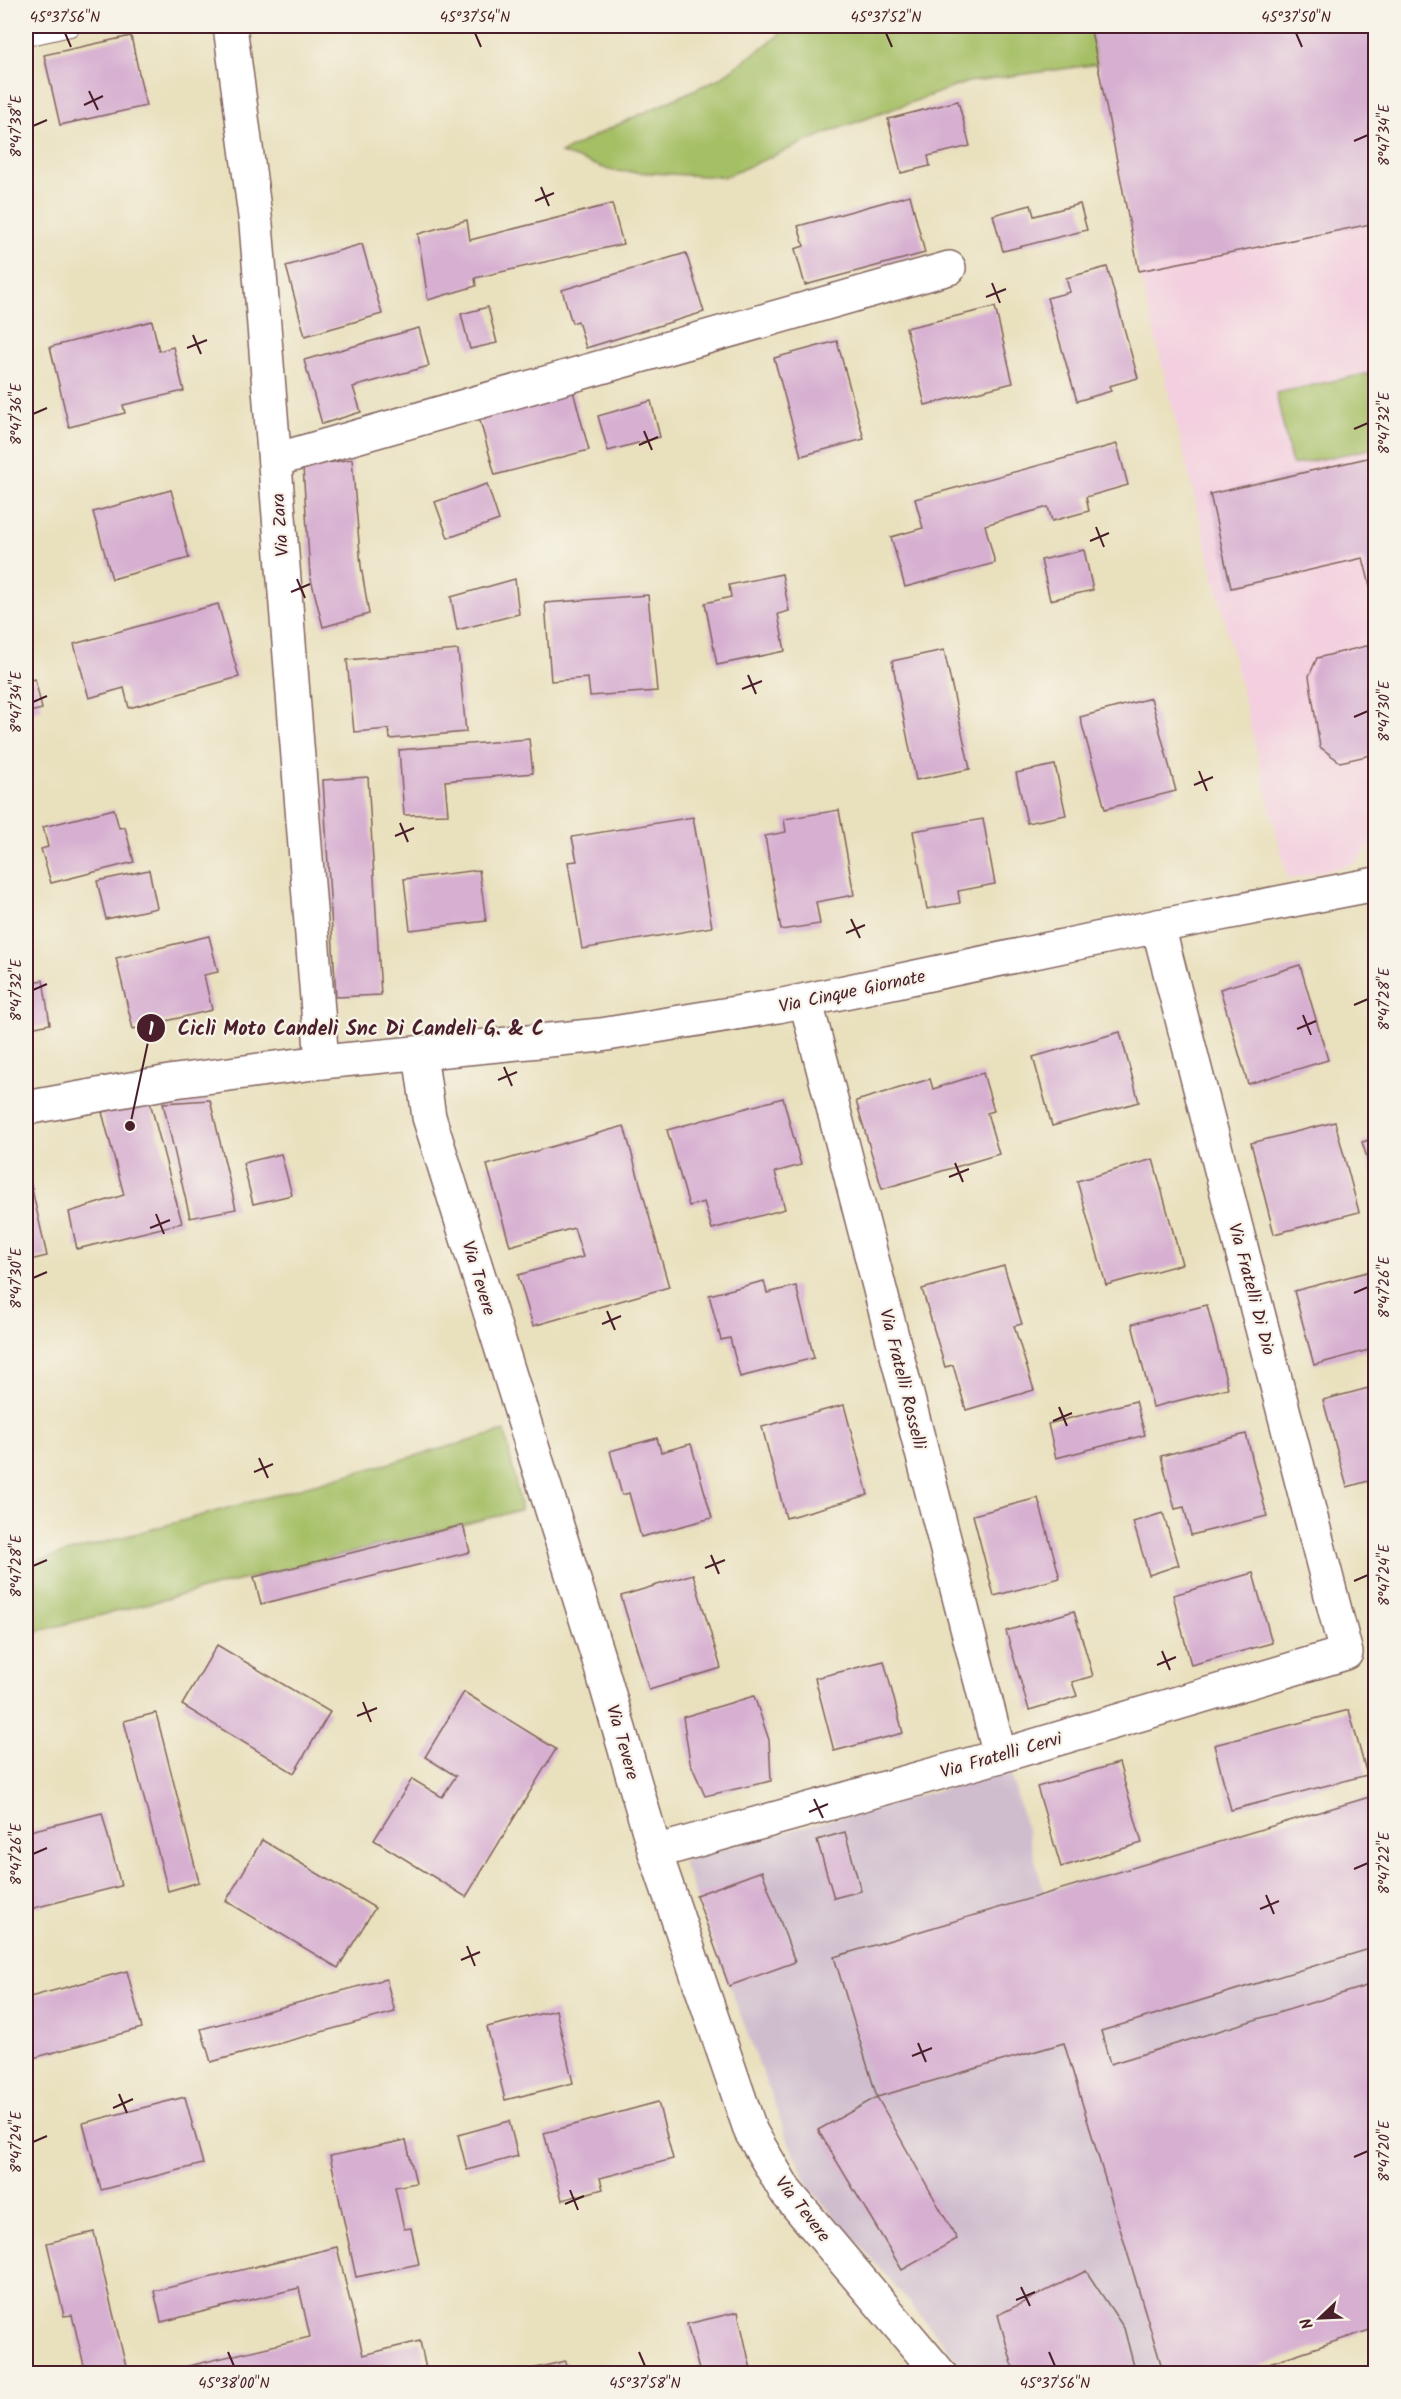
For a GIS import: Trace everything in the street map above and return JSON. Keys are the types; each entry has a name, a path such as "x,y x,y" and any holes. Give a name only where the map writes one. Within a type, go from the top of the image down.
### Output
{"street":[{"name":"Via Zara","path":"230,26 256,224 322,1062"},
{"path":"275,460 949,268"},
{"name":"Via Cinque Giornate","path":"26,1108 175,1081 322,1062 601,1035 806,1002 1158,926 1376,884"},
{"name":"Via Fratelli Di Dio","path":"1158,926 1346,1653"},
{"name":"Via Fratelli Rosselli","path":"806,1002 1000,1755"},
{"name":"Via Tevere","path":"420,1054 429,1117 598,1657 655,1852 751,2132 786,2192 940,2373"},
{"name":"Via Fratelli Cervi","path":"655,1852 1000,1755 1346,1653"}],"lane":[{"path":"26,36 70,26"}],"shaded area":[{"path":"1375,223 1376,839 1356,863 1288,880 1139,271"},
{"path":"1010,1771 1044,1892 1375,1795 1375,2328 1236,2373 968,2373 811,2190 788,2141 682,1860"}],"green space":[{"path":"780,26 1090,26 1098,64 968,82 829,132 724,177 613,171 561,153 720,78 779,35"},
{"path":"1375,372 1375,448 1292,465 1276,393"},
{"path":"505,1431 521,1510 26,1634 26,1564"}],"building":[{"path":"1090,26 1376,26 1376,223 1139,271"},
{"path":"131,36 146,106 60,125 44,55"},
{"path":"958,101 970,146 928,156 930,166 901,173 888,119"},
{"path":"910,195 925,253 805,285 795,249 804,246 798,226"},
{"path":"612,204 623,244 475,278 476,286 428,300 418,234 467,220 470,240"},
{"path":"1080,204 1087,230 1003,251 993,215 1031,205 1034,216"},
{"path":"362,244 382,314 305,336 286,266"},
{"path":"686,253 704,312 586,348 578,321 572,323 562,290"},
{"path":"1107,267 1138,378 1109,386 1111,391 1077,401 1047,298 1070,292 1066,278"},
{"path":"488,307 497,343 470,349 461,314"},
{"path":"995,307 1013,383 925,405 906,328"},
{"path":"152,321 159,351 173,347 184,391 123,405 125,413 69,427 50,347"},
{"path":"419,328 429,366 353,387 361,412 322,424 304,360"},
{"path":"837,341 864,439 801,456 774,358"},
{"path":"573,391 589,450 495,475 479,417"},
{"path":"651,401 660,437 608,451 598,416"},
{"path":"1117,444 1128,485 1086,497 1089,511 1052,521 1048,507 985,525 995,563 905,587 891,537 923,528 915,499"},
{"path":"1376,456 1376,609 1363,558 1231,588 1210,494"},
{"path":"352,459 361,566 369,614 323,627 310,575 303,467"},
{"path":"487,484 499,520 448,538 435,502"},
{"path":"171,490 189,558 112,579 93,512"},
{"path":"1084,550 1093,590 1050,600 1041,560"},
{"path":"782,574 789,611 778,614 785,651 717,665 705,603 731,597 729,585"},
{"path":"515,579 519,614 457,630 451,597"},
{"path":"648,595 657,691 590,696 588,678 551,681 545,603"},
{"path":"218,604 239,677 129,708 124,688 89,698 74,644"},
{"path":"1366,646 1376,650 1376,754 1340,762 1320,747 1309,676 1317,658"},
{"path":"458,650 466,732 390,739 389,729 354,732 347,660"},
{"path":"944,650 970,769 916,780 892,661"},
{"path":"35,679 42,709 26,713 26,681"},
{"path":"1151,698 1176,791 1105,809 1080,717"},
{"path":"529,739 533,773 445,781 448,814 404,815 399,750"},
{"path":"1055,765 1066,815 1027,823 1016,773"},
{"path":"368,777 381,995 336,997 323,780"},
{"path":"114,809 119,828 125,827 134,862 51,883 41,849 48,847 43,827"},
{"path":"839,810 854,895 816,902 820,924 781,930 765,836 786,832 784,819"},
{"path":"693,817 712,927 582,949 568,862 577,861 572,837"},
{"path":"983,819 995,884 958,891 960,903 927,909 913,831"},
{"path":"149,870 157,908 106,919 97,881"},
{"path":"479,870 486,921 410,930 404,879"},
{"path":"209,936 218,972 204,975 212,1010 133,1029 116,958"},
{"path":"1300,965 1328,1060 1248,1084 1220,989"},
{"path":"43,980 50,1024 26,1029 26,983"},
{"path":"1120,1032 1139,1102 1052,1126 1033,1057"},
{"path":"983,1073 994,1111 987,1113 999,1154 882,1189 856,1101 930,1079 933,1089"},
{"path":"783,1098 801,1165 775,1172 785,1209 712,1229 704,1202 689,1206 667,1130"},
{"path":"210,1100 236,1209 190,1218 163,1103"},
{"path":"150,1102 182,1223 77,1249 69,1212 124,1195 102,1112"},
{"path":"1335,1122 1359,1212 1274,1234 1251,1143"},
{"path":"624,1126 669,1287 533,1326 518,1275 583,1257 574,1228 510,1246 487,1165"},
{"path":"1376,1138 1376,1183 1375,1183 1362,1142"},
{"path":"281,1154 292,1195 253,1204 243,1163"},
{"path":"1153,1159 1182,1264 1106,1285 1077,1181"},
{"path":"26,1163 47,1256 26,1261"},
{"path":"1004,1266 1022,1324 1014,1326 1034,1390 966,1410 953,1365 945,1367 922,1289"},
{"path":"1371,1271 1376,1289 1376,1348 1314,1365 1294,1291"},
{"path":"764,1281 767,1293 796,1286 814,1358 740,1377 730,1338 721,1340 709,1295"},
{"path":"1207,1305 1228,1388 1153,1407 1132,1324"},
{"path":"1376,1386 1376,1479 1347,1487 1323,1400"},
{"path":"1136,1401 1145,1435 1056,1458 1048,1424"},
{"path":"844,1405 868,1495 786,1518 762,1427"},
{"path":"1246,1434 1267,1516 1191,1535 1184,1507 1175,1509 1161,1456"},
{"path":"657,1438 661,1452 691,1444 712,1518 641,1537 629,1493 622,1495 610,1451"},
{"path":"1038,1498 1060,1578 994,1596 973,1515"},
{"path":"1163,1513 1179,1565 1149,1575 1133,1522"},
{"path":"463,1525 470,1552 261,1604 254,1577"},
{"path":"1253,1573 1272,1643 1191,1665 1173,1595"},
{"path":"693,1574 721,1668 649,1690 621,1596"},
{"path":"1074,1611 1093,1676 1072,1682 1077,1696 1029,1710 1006,1631"},
{"path":"217,1645 330,1712 294,1773 182,1705"},
{"path":"884,1661 903,1733 834,1751 815,1678"},
{"path":"464,1692 556,1749 466,1897 374,1840 412,1779 442,1797 456,1776 425,1757"},
{"path":"754,1696 769,1740 771,1781 705,1796 690,1762 683,1717"},
{"path":"1349,1710 1367,1775 1231,1810 1214,1745"},
{"path":"156,1713 199,1882 168,1891 124,1721"},
{"path":"1119,1763 1142,1843 1061,1867 1037,1787"},
{"path":"1376,1795 1376,1947 1101,2031 1110,2064 1376,1983 1376,2328 1236,2374 1164,2374 1064,2043 877,2097 834,1957"},
{"path":"102,1813 121,1886 26,1910 26,1832"},
{"path":"845,1832 861,1891 834,1898 817,1840"},
{"path":"262,1840 375,1908 338,1968 226,1901"},
{"path":"762,1871 795,1962 729,1986 696,1895"},
{"path":"127,1971 142,2028 26,2060 26,1998"},
{"path":"386,1979 395,2012 211,2062 201,2029"},
{"path":"556,2010 573,2083 505,2100 487,2027"},
{"path":"185,2097 203,2164 101,2190 83,2123"},
{"path":"877,2097 957,2239 902,2270 818,2130"},
{"path":"658,2102 673,2159 600,2178 603,2189 562,2200 544,2133"},
{"path":"509,2121 518,2156 467,2170 458,2135"},
{"path":"406,2140 416,2183 395,2187 404,2229 411,2228 419,2264 356,2277 330,2156"},
{"path":"94,2232 128,2374 86,2374 72,2315 64,2316 47,2243"},
{"path":"337,2247 363,2355 420,2341 427,2374 177,2374 176,2369 310,2337 299,2288 161,2322 154,2291"},
{"path":"1086,2271 1124,2328 1136,2374 1015,2374 998,2315"},
{"path":"738,2312 752,2374 700,2374 687,2324"},
{"path":"566,2361 568,2374 514,2374 514,2373"}],"place":[{"name":"Cicli Moto Candeli Snc Di Candeli G. & C","path":"130,1126"}]}
